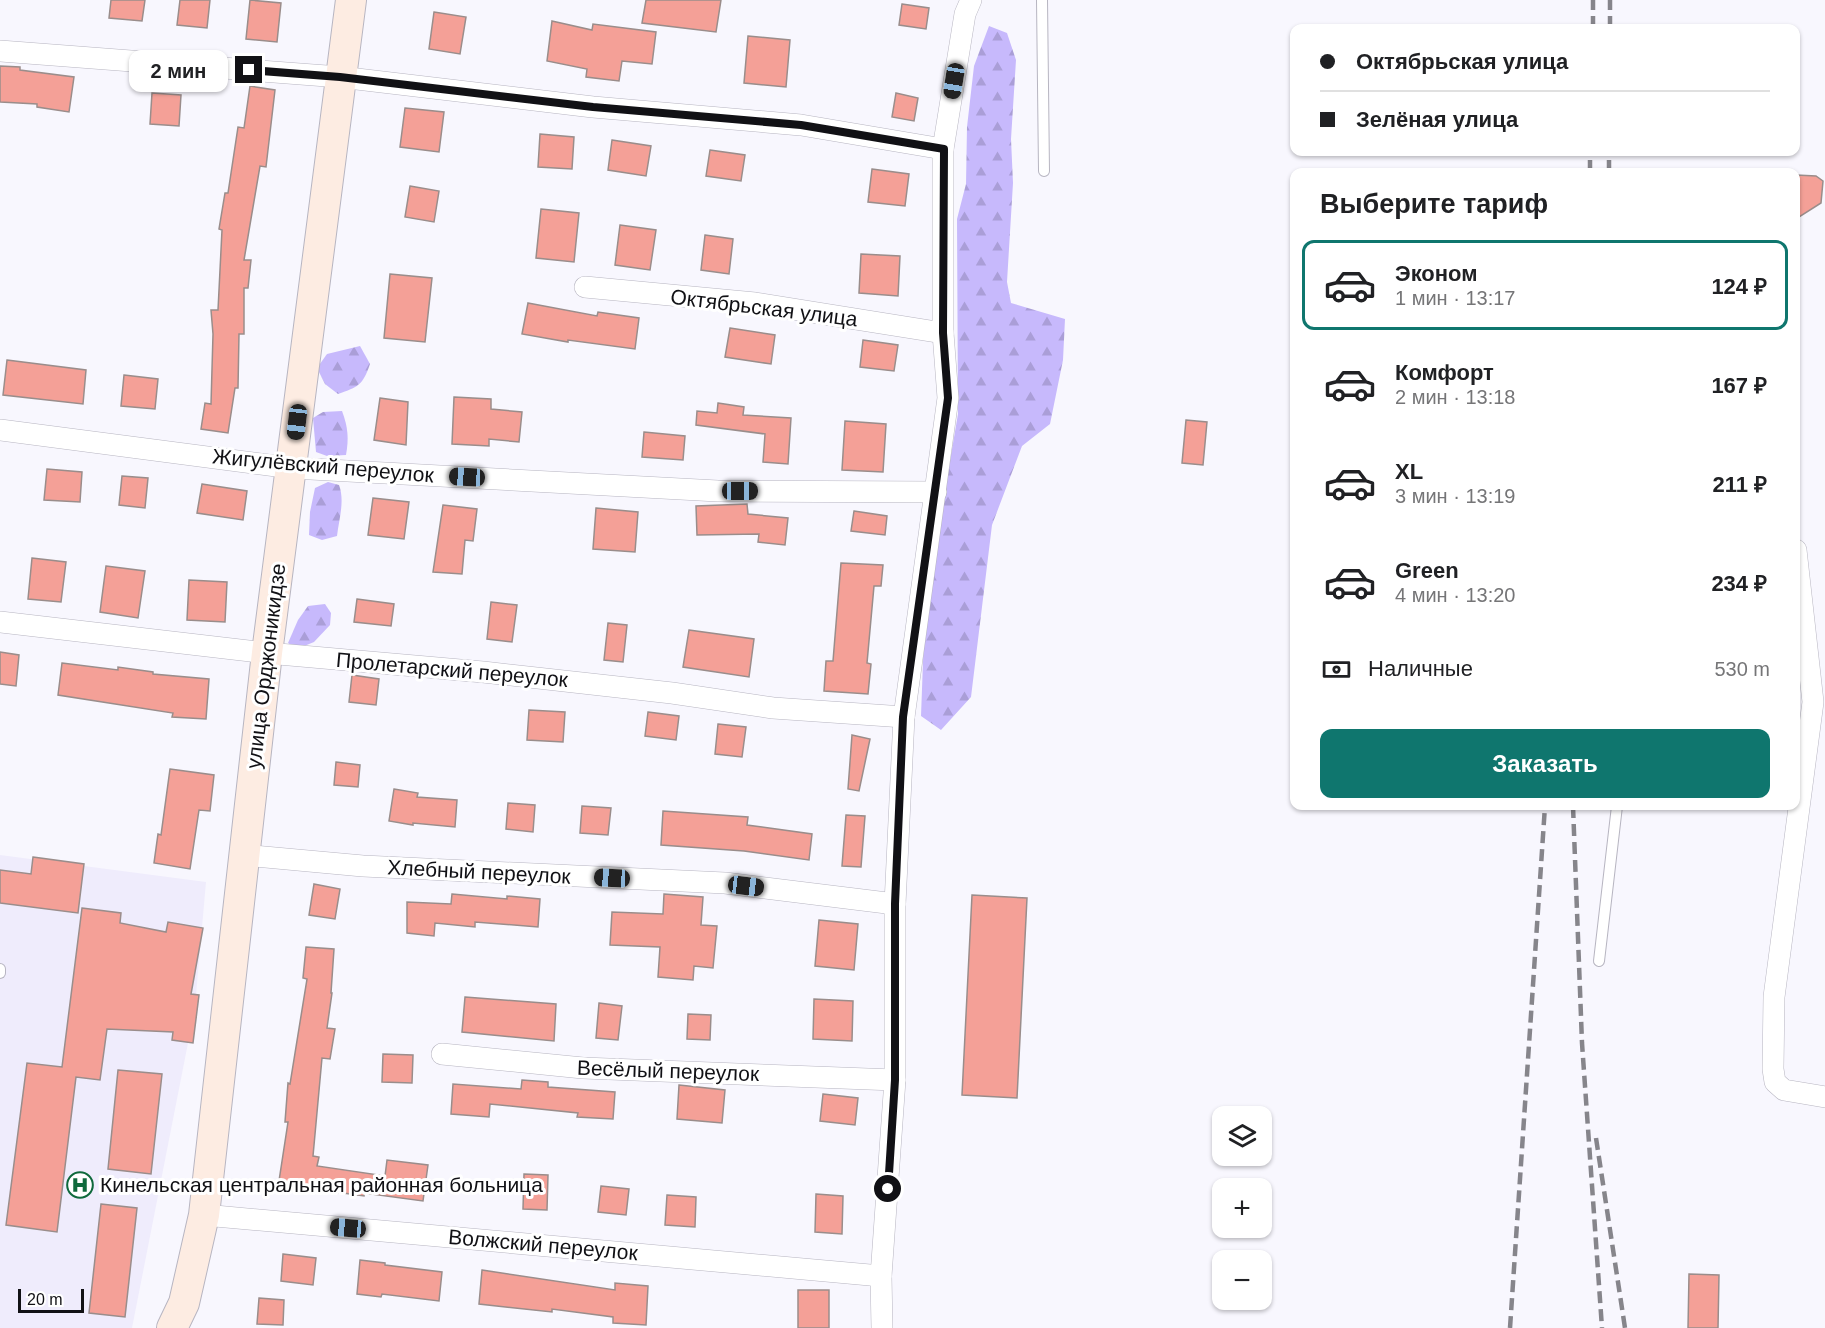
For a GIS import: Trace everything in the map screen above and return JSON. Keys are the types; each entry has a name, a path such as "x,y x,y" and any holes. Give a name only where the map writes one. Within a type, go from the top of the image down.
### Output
{"street":[{"name":"улица Орджоникидзе","path":"172,1328 184,1304 204,1215 267,653 351,0"},
{"path":"882,1328 881,1276 895,1080 895,904 903,717 948,398 943,333 944,149 964,14 971,0"},
{"path":"0,51 340,77 593,107 801,125 944,149"},
{"name":"Октябрьская улица","path":"585,287 755,303 943,333"},
{"name":"Жигулёвский переулок","path":"0,430 292,468 718,491 936,492"},
{"path":"1800,586 1813,702 1800,800"},
{"name":"Пролетарский переулок","path":"0,622 267,653 483,672 672,693 773,708 903,717"},
{"path":"1799,810 1774,997 1773,1069 1775,1082 1784,1090 1825,1097"},
{"name":"Хлебный переулок","path":"243,855 363,866 725,883 895,904"},
{"name":"Весёлый переулок","path":"442,1054 583,1068 895,1080"},
{"name":"Волжский переулок","path":"204,1215 881,1276"}],"lane":[{"path":"1042,0 1044,171"},
{"path":"1599,961 1617,810"}],"shaded area":[{"name":"Кинельская центральная районная больница","path":"0,855 206,882 196,995 172,1040 193,1043 188,1043 132,1328 0,1328"}],"green space":[{"path":"989,26 1007,33 1016,60 1011,139 1013,183 1007,282 1011,303 1065,319 1063,360 1050,424 1022,446 992,525 971,697 941,730 921,716 925,607 958,414 957,219 966,184 967,127 974,66"},
{"path":"360,346 370,364 367,371 359,384 338,394 325,384 317,368 327,354"},
{"path":"342,411 347,433 346,455 327,456 316,452 313,418 323,412"},
{"path":"328,482 339,485 342,497 341,510 337,536 322,540 309,535 310,512 315,488"},
{"path":"325,604 331,613 330,625 314,642 297,649 288,643 298,620 308,606"}],"building":[{"path":"111,0 145,0 142,21 109,18"},
{"path":"180,0 210,0 207,28 177,25"},
{"path":"250,0 281,3 277,42 246,39"},
{"path":"646,0 721,0 716,32 642,23"},
{"path":"902,4 929,8 926,29 899,25"},
{"path":"434,12 466,17 460,54 429,49"},
{"path":"552,21 592,30 593,24 656,32 652,64 622,61 619,81 586,77 587,69 547,61"},
{"path":"748,36 790,40 786,87 744,83"},
{"path":"0,66 20,67 20,70 74,77 69,112 37,107 37,104 0,102"},
{"path":"250,86 275,90 266,167 260,166 244,260 251,260 248,288 244,288 244,334 239,334 238,388 235,388 228,433 201,429 205,403 211,404 213,334 211,310 218,310 222,230 219,229 225,193 228,193 238,127 244,128"},
{"path":"152,93 181,95 179,126 150,124"},
{"path":"896,93 918,98 914,121 892,117"},
{"path":"405,108 444,112 439,152 400,147"},
{"path":"540,134 574,137 572,169 538,167"},
{"path":"612,140 651,146 646,176 608,170"},
{"path":"710,150 745,155 741,181 706,176"},
{"path":"872,169 909,174 905,206 868,202"},
{"path":"1800,175 1816,176 1823,181 1821,203 1800,216"},
{"path":"410,186 439,191 434,222 405,217"},
{"path":"541,209 579,213 574,262 536,258"},
{"path":"620,225 656,230 650,270 615,265"},
{"path":"705,235 733,239 729,274 701,270"},
{"path":"861,254 900,256 898,296 859,293"},
{"path":"390,274 432,278 425,342 384,338"},
{"path":"528,303 597,316 598,312 639,318 635,349 568,340 568,342 522,334"},
{"path":"730,328 775,335 771,364 725,357"},
{"path":"863,340 898,345 894,371 860,367"},
{"path":"7,360 86,370 83,404 3,395"},
{"path":"124,375 158,379 155,409 121,406"},
{"path":"454,397 491,399 491,409 522,412 519,442 489,439 489,446 452,444"},
{"path":"380,398 408,402 406,445 374,440"},
{"path":"718,403 744,407 743,415 791,418 788,464 763,462 765,434 696,425 697,411 717,413"},
{"path":"1186,420 1207,422 1203,465 1182,463"},
{"path":"845,421 886,424 883,472 842,470"},
{"path":"644,432 685,436 683,460 642,457"},
{"path":"47,469 82,472 80,502 44,500"},
{"path":"122,476 148,478 145,508 119,505"},
{"path":"202,484 247,491 243,520 197,513"},
{"path":"373,498 409,502 404,539 368,535"},
{"path":"747,504 748,514 788,518 785,545 758,542 759,534 697,535 696,506"},
{"path":"443,505 477,509 473,541 465,540 462,574 433,572"},
{"path":"596,508 638,512 635,552 593,549"},
{"path":"854,511 887,516 885,535 851,531"},
{"path":"32,558 66,562 61,602 28,599"},
{"path":"841,563 883,565 881,586 874,586 867,663 871,664 868,694 824,691 826,661 833,661"},
{"path":"106,566 145,571 138,618 100,612"},
{"path":"189,580 227,582 225,622 187,620"},
{"path":"357,599 394,604 391,626 354,622"},
{"path":"491,602 517,605 512,642 487,639"},
{"path":"608,623 627,625 623,662 604,660"},
{"path":"689,630 754,639 749,677 683,667"},
{"path":"0,652 19,655 16,686 0,684"},
{"path":"62,663 118,670 118,667 153,672 153,674 209,679 206,719 172,717 173,713 58,695"},
{"path":"352,675 379,679 376,705 349,702"},
{"path":"529,710 565,712 563,742 527,740"},
{"path":"648,712 679,716 676,740 645,736"},
{"path":"718,724 746,727 742,757 715,754"},
{"path":"852,735 870,739 859,791 848,789"},
{"path":"336,762 360,765 358,787 334,785"},
{"path":"170,769 214,775 210,811 199,810 190,869 154,863 158,834 161,835"},
{"path":"394,789 418,793 417,797 457,800 455,827 413,823 413,825 389,821"},
{"path":"508,803 535,805 533,832 506,829"},
{"path":"582,806 611,808 608,835 580,833"},
{"path":"663,811 748,817 747,825 812,834 809,860 744,851 661,845"},
{"path":"846,815 865,816 861,867 842,866"},
{"path":"33,857 84,864 78,913 0,903 0,870 31,874"},
{"path":"314,884 340,889 335,919 309,915"},
{"path":"452,894 507,899 507,896 540,899 538,927 475,922 475,927 435,923 434,936 407,933 407,902 451,904"},
{"path":"664,894 703,897 701,925 717,926 713,968 694,966 693,980 658,977 660,947 610,945 612,912 663,914"},
{"path":"972,895 1027,898 1017,1098 962,1095"},
{"path":"82,908 121,913 120,923 166,932 168,922 203,928 191,994 199,995 193,1043 172,1040 173,1032 107,1029 100,1080 76,1077 57,1232 6,1225 27,1063 62,1067"},
{"path":"819,920 858,924 854,970 815,966"},
{"path":"306,947 334,949 332,993 327,1028 335,1029 330,1059 322,1058 313,1156 319,1157 317,1166 385,1176 387,1160 428,1165 423,1201 364,1193 364,1196 279,1181 288,1122 285,1122 288,1083 290,1084 307,979 303,978"},
{"path":"465,997 556,1004 554,1041 462,1032"},
{"path":"814,999 853,1001 852,1041 813,1039"},
{"path":"599,1003 622,1006 618,1040 596,1038"},
{"path":"688,1014 711,1015 710,1040 687,1039"},
{"path":"383,1054 413,1055 412,1083 382,1082"},
{"path":"118,1070 162,1074 151,1174 108,1169"},
{"path":"522,1080 548,1082 548,1087 615,1092 613,1119 577,1117 578,1113 490,1104 489,1117 451,1114 453,1084 521,1089"},
{"path":"679,1085 725,1090 722,1123 677,1119"},
{"path":"823,1094 858,1098 855,1125 820,1121"},
{"path":"524,1174 548,1175 547,1210 523,1209"},
{"path":"601,1186 629,1189 626,1215 598,1212"},
{"path":"816,1194 843,1196 842,1234 815,1232"},
{"path":"667,1195 696,1197 695,1227 665,1225"},
{"path":"101,1204 137,1208 125,1317 89,1313"},
{"path":"283,1254 316,1258 313,1285 281,1281"},
{"path":"360,1260 442,1272 439,1301 382,1294 381,1297 357,1294"},
{"path":"482,1270 615,1290 615,1283 648,1286 646,1325 613,1323 613,1317 552,1309 552,1312 479,1304"},
{"path":"1689,1274 1719,1275 1718,1328 1688,1328"},
{"path":"798,1290 829,1290 829,1328 798,1328"},
{"path":"259,1298 284,1300 283,1325 257,1324"}],"railway":[{"path":"1593,0 1593,24"},
{"path":"1610,0 1610,24"},
{"path":"1590,156 1590,168"},
{"path":"1609,156 1609,168"},
{"path":"1510,1328 1545,810"},
{"path":"1573,810 1582,1043 1602,1328"},
{"path":"1596,1138 1625,1328"}],"place":[{"name":"Кинельская центральная районная больница","path":"80,1185"}],"route":[{"path":"249,70 340,77 593,107 801,125 944,149 943,333 948,398 903,717 895,904 895,1080 888,1189"}]}
